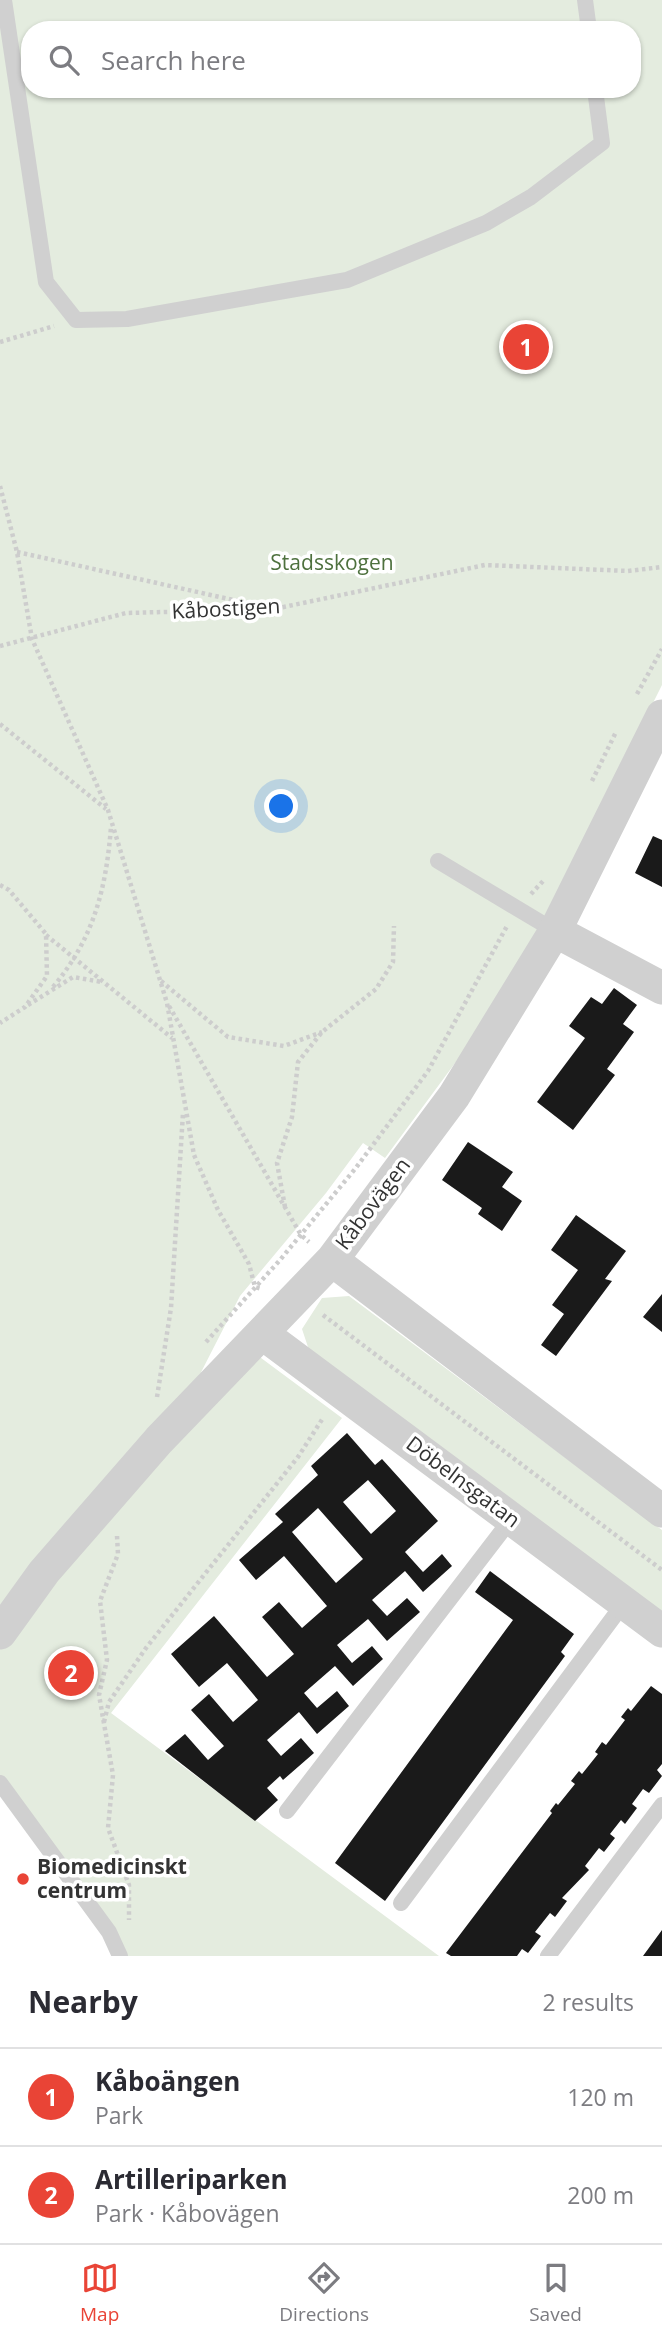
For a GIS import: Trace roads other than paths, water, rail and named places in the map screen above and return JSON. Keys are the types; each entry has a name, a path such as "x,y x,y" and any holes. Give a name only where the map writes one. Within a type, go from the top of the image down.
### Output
{"street":[{"name":"Kåbovägen","path":"0,1633 44,1572 159,1440 332,1260 454,1096 555,931 648,708"},
{"path":"555,931 662,988"},
{"path":"332,1260 662,1511"},
{"name":"Döbelnsgatan","path":"263,1334 662,1631"}],"lane":[{"path":"4,0 47,282 75,320 127,319 347,279 486,223 531,197 602,143 596,98"},
{"path":"585,0 588,21"},
{"path":"438,861 555,931"},
{"path":"287,1811 512,1518"},
{"path":"401,1903 624,1603"},
{"path":"0,1783 109,1932 120,1956"},
{"path":"548,1956 662,1805"}],"place":[{"name":"Kåboängen","path":"526,347"},
{"name":"Artilleriparken","path":"71,1673"},
{"name":"Biomedicinskt centrum","path":"23,1879"}],"park label":[{"name":"Stadsskogen","path":"332,563"}]}
